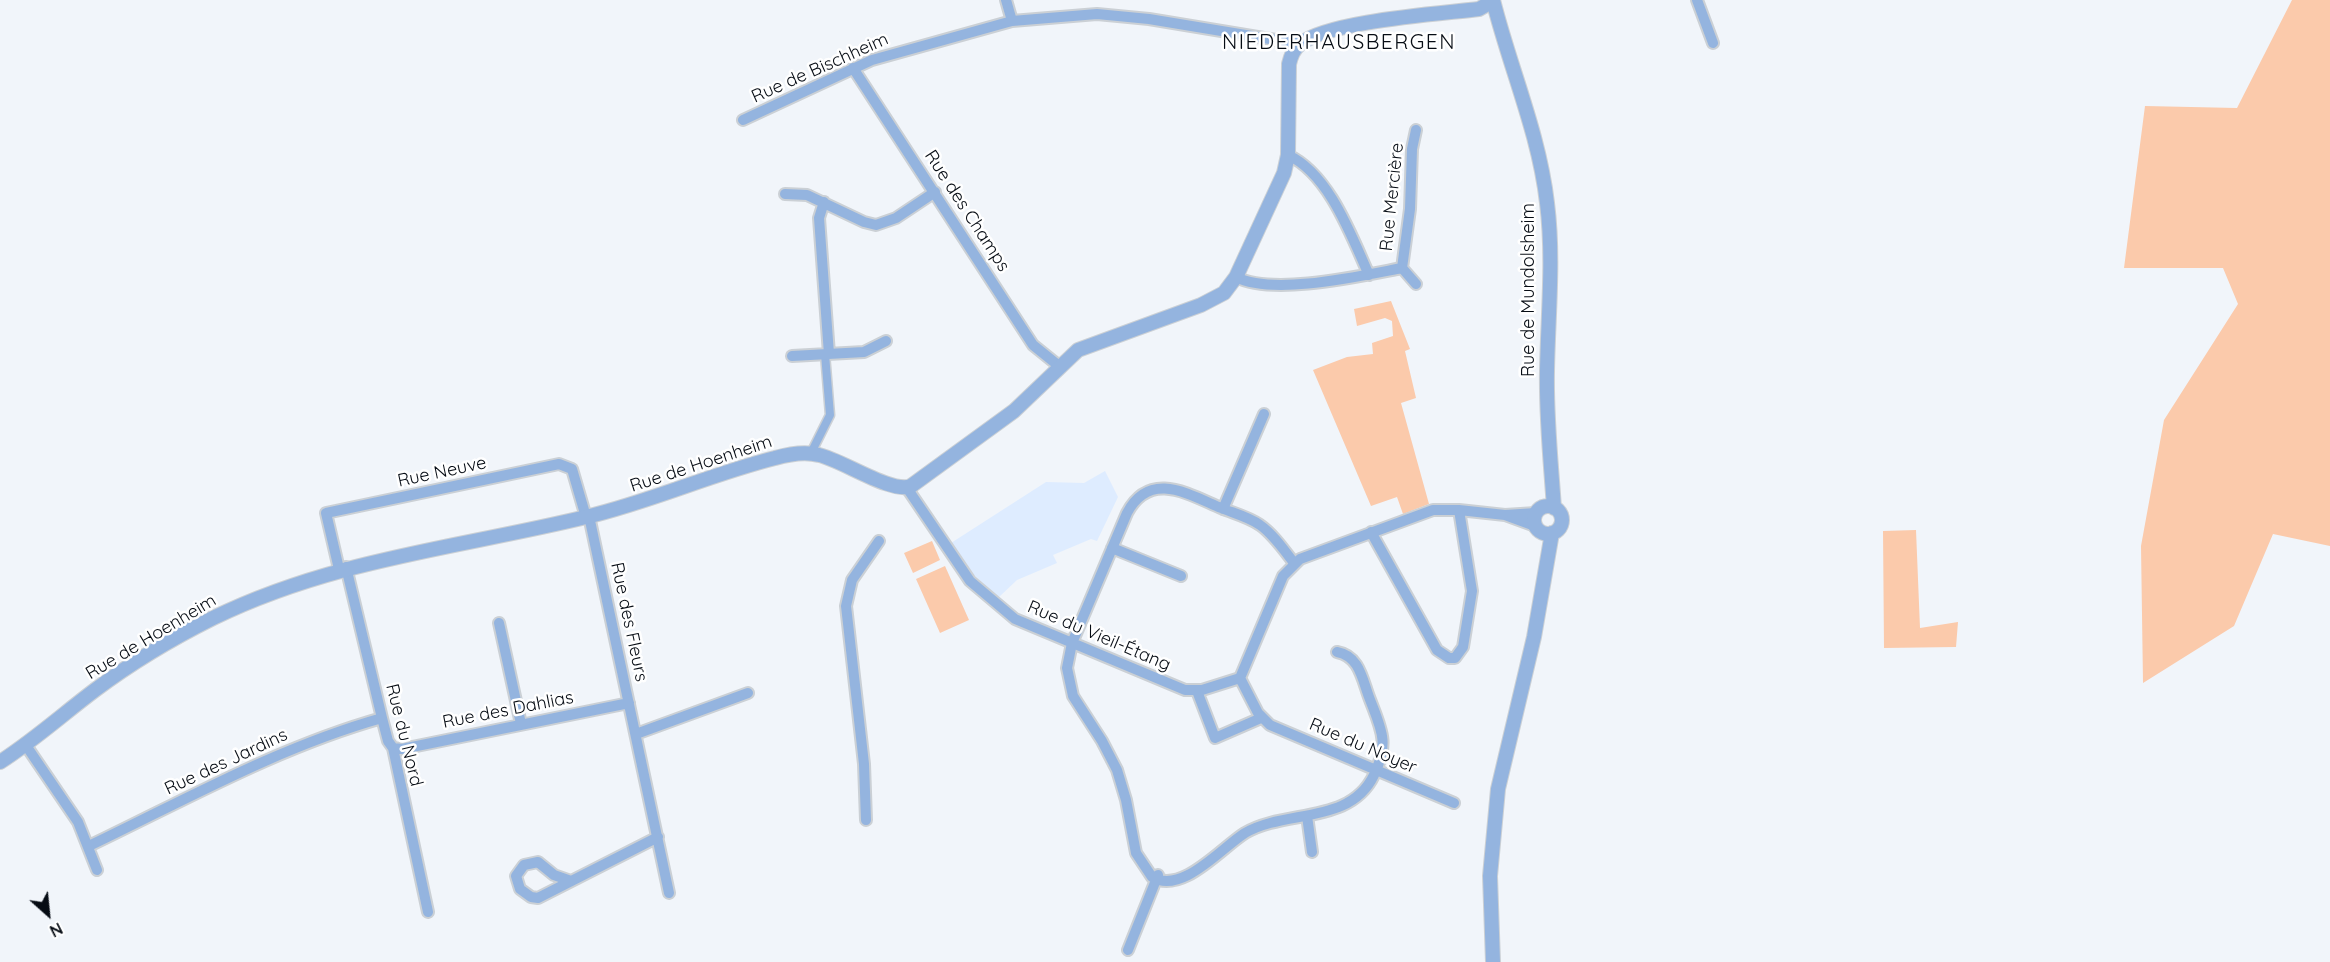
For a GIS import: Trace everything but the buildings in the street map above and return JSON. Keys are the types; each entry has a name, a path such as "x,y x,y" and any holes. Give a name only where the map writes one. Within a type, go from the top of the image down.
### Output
{"street":[{"path":"1006,0 1012,21"},
{"path":"908,488 1014,411 1072,354 1091,343 1211,301 1228,289 1236,277 1281,182 1288,155 1289,64 1292,53 1300,44 1329,30 1479,9 1494,0"},
{"name":"Rue de Mundolsheim","path":"1493,962 1490,876 1496,809 1502,768 1534,637 1544,574 1544,520 1551,478 1547,375 1550,243 1547,202 1535,144 1494,0"},
{"path":"1697,0 1713,42"},
{"name":"Rue de Bischheim","path":"744,120 853,68 897,51 1012,21 1097,14 1149,18 1300,44"},
{"name":"Rue des Champs","path":"853,68 1032,345 1059,366"},
{"name":"Rue Mercière","path":"1416,130 1412,149 1410,209 1402,268 1416,284"},
{"path":"1288,155 1304,163 1321,182 1369,274"},
{"path":"785,194 807,195 864,222 876,225 896,218 935,192"},
{"path":"811,453 830,415 819,218 824,202"},
{"name":"Rue Mercière","path":"1236,277 1256,284 1341,280 1402,268"},
{"path":"792,356 864,351 886,341"},
{"path":"1223,509 1264,414"},
{"name":"Rue de Hoenheim","path":"1,762 116,675 211,619 342,568 588,517 647,501 775,458 811,453 836,460 896,487 908,488"},
{"name":"Rue Neuve","path":"342,568 326,513 559,464 572,469 588,517"},
{"path":"1294,563 1261,525 1169,487 1149,492 1131,506 1072,643 1067,668 1071,692 1102,741 1116,771 1126,800 1134,846 1144,868 1157,877 1176,880 1192,873 1249,831 1269,823 1333,809 1354,799 1368,786 1377,770 1384,748 1382,730 1356,664 1352,658 1337,652"},
{"name":"Rue du Vieil-Étang","path":"908,488 960,568 985,595 1015,619 1185,690 1197,691"},
{"path":"1240,678 1283,576 1294,563 1433,510 1459,510 1544,520"},
{"path":"1371,532 1423,628 1437,650 1449,658 1460,655 1471,607 1472,591 1459,510"},
{"name":"Rue des Fleurs","path":"588,517 669,893"},
{"path":"866,820 861,729 846,606 852,580 879,541"},
{"path":"1112,548 1180,576"},
{"name":"Rue du Nord","path":"342,568 381,718 388,741 393,748 428,912"},
{"path":"499,623 521,724"},
{"path":"1240,678 1261,718 1215,738 1197,691 1240,678"},
{"path":"636,734 748,693"},
{"name":"Rue des Dahlias","path":"393,748 629,703"},
{"name":"Rue des Jardins","path":"89,846 255,765 325,736 381,718"},
{"name":"Rue du Noyer","path":"1261,718 1270,725 1454,802"},
{"path":"25,744 78,822 97,870"},
{"path":"1307,816 1312,852"},
{"path":"571,881 554,875 538,862 524,865 516,876 520,889 531,897 543,896 658,837"},
{"path":"1128,950 1157,877"}],"shaded area":[{"path":"2292,0 2330,0 2330,546 2273,534 2234,626 2143,683 2141,546 2164,420 2238,304 2223,268 2124,268 2145,106 2237,108"},
{"path":"1391,301 1410,349 1405,351 1416,398 1401,403 1429,504 1403,514 1397,497 1371,506 1313,370 1347,357 1373,354 1372,343 1393,336 1392,321 1385,318 1357,326 1354,309"},
{"path":"1105,471 1118,497 1097,541 1091,539 1053,555 1057,563 1017,580 998,598 972,573 951,543 1046,482 1084,483"},
{"path":"1916,530 1920,628 1958,622 1956,647 1884,648 1883,531"},
{"path":"932,541 940,560 913,573 904,553"},
{"path":"945,566 969,620 940,633 916,579"}],"district":[{"name":"NIEDERHAUSBERGEN","path":"1339,43"}]}
